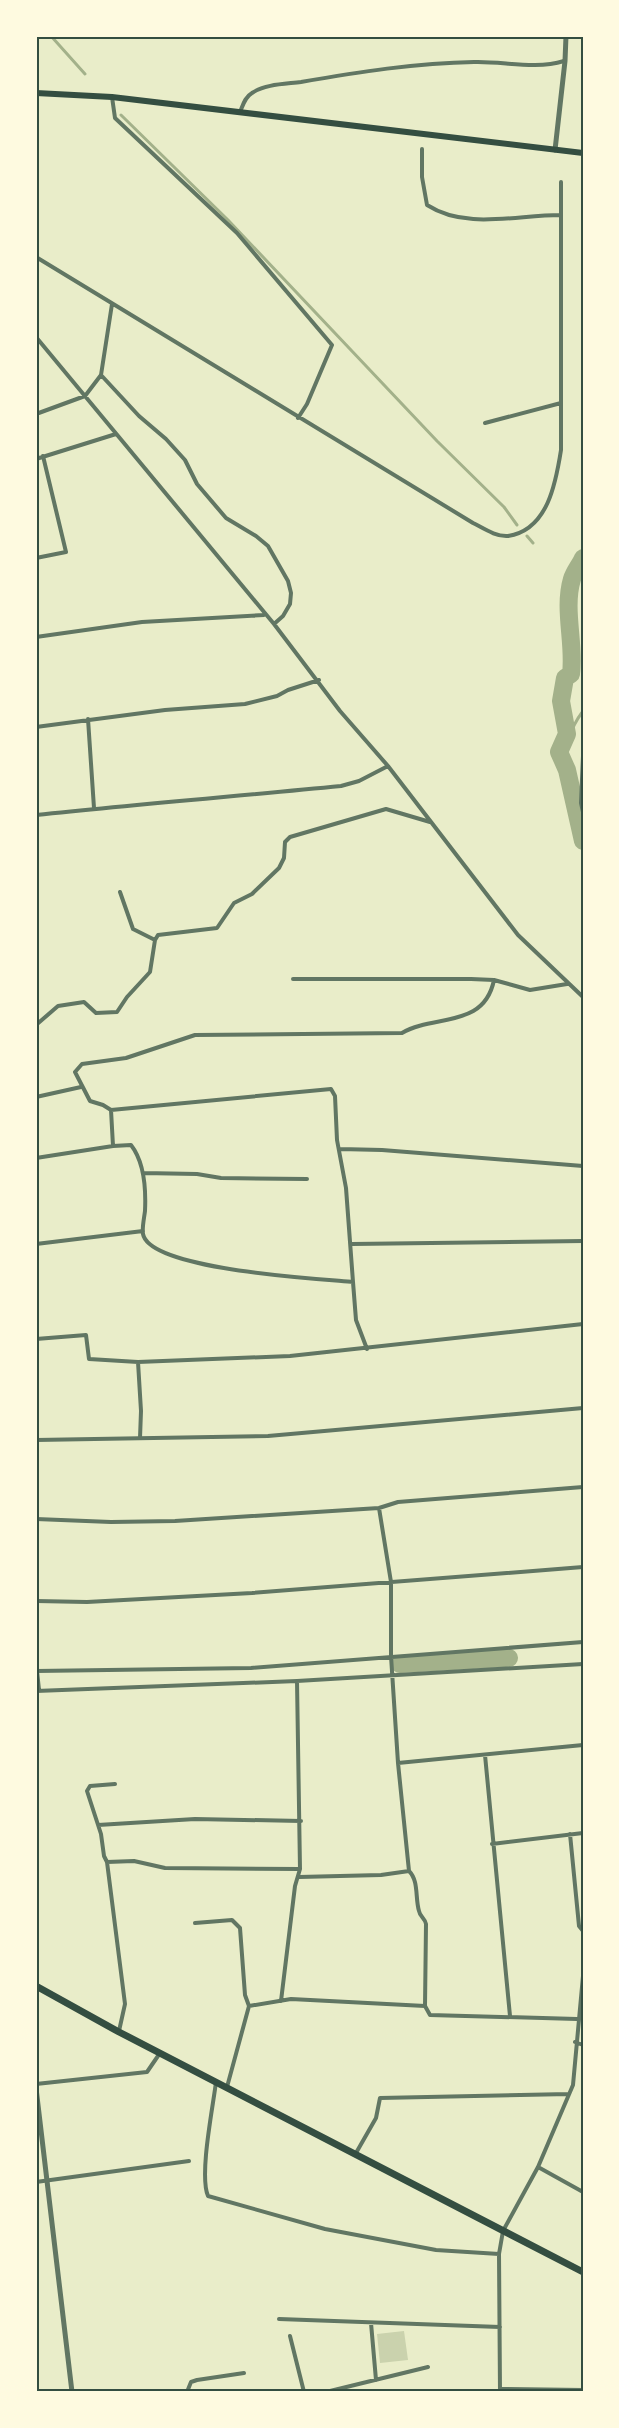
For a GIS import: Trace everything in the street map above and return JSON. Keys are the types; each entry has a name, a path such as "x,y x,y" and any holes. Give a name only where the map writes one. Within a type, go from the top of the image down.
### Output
{"main road":[{"path":"36,93 112,97 583,153"},
{"path":"36,1986 119,2032 583,2272"}],"street":[{"path":"555,150 566,36"},
{"path":"240,112 248,95 260,89 331,76 416,65 476,61 540,66 565,61"},
{"path":"112,97 115,118 237,233 332,345 311,395 298,418"},
{"path":"422,149 422,177 427,205 436,211 472,220 560,215"},
{"path":"36,257 473,524 495,534 508,536 524,529 538,518 557,478 561,450 561,182"},
{"path":"36,414 85,396 101,375 112,304"},
{"path":"36,337 274,624 319,680 340,711 388,765 518,935 583,997"},
{"path":"101,375 185,460 197,484 226,519 256,536 268,546 288,581 291,593 290,604 283,616 274,624"},
{"path":"485,423 561,402"},
{"path":"36,459 116,434"},
{"path":"36,558 66,552 43,456"},
{"path":"36,637 142,622 265,615"},
{"path":"36,728 165,710 245,704 277,696 319,680"},
{"path":"88,719 94,808"},
{"path":"583,756 583,812"},
{"path":"36,815 340,786 359,781 388,765"},
{"path":"36,1025 52,1009 80,1002 84,1002 102,1014 117,1012 127,997 150,972 155,940 158,935 217,928 234,903 252,894 279,868 284,858 285,842 290,837 386,809 430,822"},
{"path":"120,892 133,929 155,940"},
{"path":"293,979 494,980 530,990 568,984"},
{"path":"368,1349 356,1320 352,1244 335,1096 332,1089 111,1110 90,1101 75,1072 82,1064 126,1058 195,1035 391,1035 402,1033 422,1023 458,1019 471,1012 491,992 494,980"},
{"path":"36,1097 81,1087"},
{"path":"111,1110 113,1146"},
{"path":"36,1158 131,1145 143,1173 145,1208 143,1236 154,1249 198,1263 279,1276 353,1282"},
{"path":"340,1149 583,1166"},
{"path":"143,1173 197,1174 221,1178 306,1179"},
{"path":"36,1244 143,1232"},
{"path":"352,1244 583,1241"},
{"path":"36,1339 86,1335 89,1359 138,1362 267,1358 368,1349 583,1324"},
{"path":"138,1362 140,1438"},
{"path":"36,1440 268,1436 583,1408"},
{"path":"36,1519 92,1522 175,1521 380,1508 398,1502 583,1487"},
{"path":"380,1508 391,1582 391,1656 398,1763 409,1871 414,1879 419,1913 425,1919 426,1924 425,2006 430,2014 578,2019"},
{"path":"36,1601 87,1602 391,1582 583,1566"},
{"path":"583,1642 251,1668 36,1671 38,1691 297,1681 583,1664"},
{"path":"281,2001 295,1886 300,1869 297,1681"},
{"path":"398,1763 583,1745"},
{"path":"485,1755 510,2016"},
{"path":"115,1784 95,1785 88,1788 87,1794 98,1825 107,1862 124,2004 119,2032"},
{"path":"98,1825 195,1819 301,1821"},
{"path":"492,1844 583,1833"},
{"path":"570,1834 579,1926 583,1931"},
{"path":"107,1862 135,1862 165,1869 300,1869"},
{"path":"299,1877 381,1875 409,1871"},
{"path":"195,1923 232,1920 240,1928 245,1995 249,2006 226,2087"},
{"path":"583,1976 575,2042 573,2085 538,2167 503,2231 499,2254 500,2391 583,2390"},
{"path":"249,2006 291,1999 425,2006"},
{"path":"575,2042 583,2045"},
{"path":"72,2392 36,2086 147,2072 160,2053"},
{"path":"216,2082 206,2161 208,2196 325,2229 436,2250 499,2254"},
{"path":"356,2153 376,2118 380,2098 569,2094"},
{"path":"36,2182 189,2160"},
{"path":"538,2167 583,2192"},
{"path":"279,2319 500,2327"},
{"path":"371,2323 376,2380"},
{"path":"290,2336 304,2392"},
{"path":"326,2392 428,2367"},
{"path":"187,2392 186,2389 191,2382 244,2373"}],"green space":[{"path":"404,2331 408,2360 380,2363 377,2334"}],"waterway":[{"path":"51,36 85,74"},
{"path":"121,115 228,220 437,441 504,507 517,525"},
{"path":"527,536 533,543"},
{"path":"583,558 573,576 570,590 572,663 571,674 565,678 561,701 567,734 559,752 567,770 583,841"},
{"path":"567,770 569,739 583,711"},
{"path":"400,1664 509,1658"}]}
